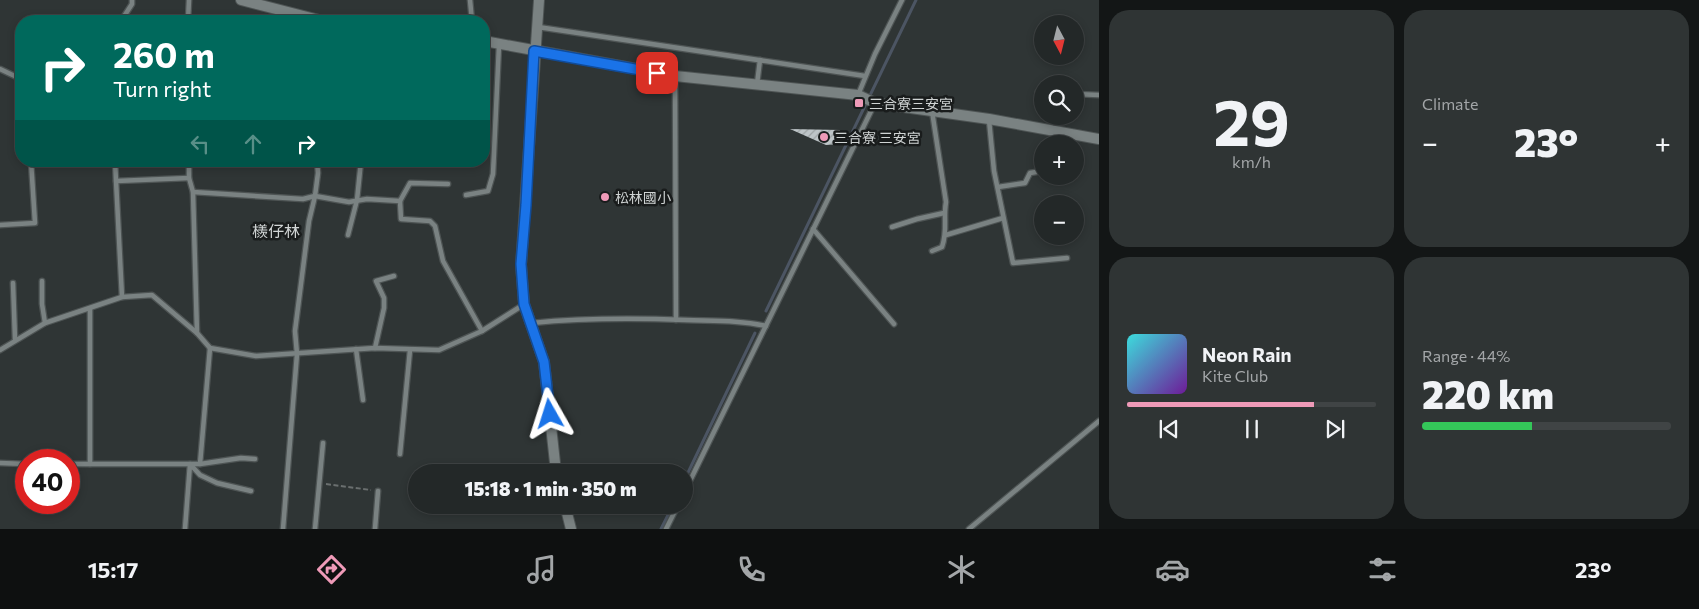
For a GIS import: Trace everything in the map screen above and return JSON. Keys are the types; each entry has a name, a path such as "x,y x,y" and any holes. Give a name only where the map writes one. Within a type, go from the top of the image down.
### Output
{"street":[{"path":"241,0 297,15"},
{"path":"539,0 534,51 521,264 524,304 544,362 555,464"},
{"path":"490,42 674,76 858,95 875,103 989,119 1099,139"},
{"path":"567,514 571,529"}],"lane":[{"path":"126,15 132,4 132,0"},
{"path":"188,15 189,0"},
{"path":"470,0 471,15"},
{"path":"858,95 865,76 902,0"},
{"path":"536,27 865,76"},
{"path":"466,195 488,191 493,174 499,44"},
{"path":"757,86 760,60"},
{"path":"0,69 15,75"},
{"path":"674,76 676,320"},
{"path":"1084,95 1099,96"},
{"path":"693,474 875,103"},
{"path":"932,111 946,202 944,213 946,235 942,247 932,251"},
{"path":"989,119 994,171 1013,263 1067,258"},
{"path":"0,224 34,223 31,167"},
{"path":"115,167 122,297"},
{"path":"189,167 189,178 193,192 197,333"},
{"path":"283,529 297,354 295,331 318,167"},
{"path":"348,235 358,200 361,167"},
{"path":"998,187 1025,183 1030,172 1034,172"},
{"path":"116,181 189,178"},
{"path":"448,184 410,183 400,201 401,219 430,220 435,226 443,261 482,331"},
{"path":"193,192 303,199 315,196 349,202 367,198 400,201"},
{"path":"892,227 944,213"},
{"path":"946,235 1003,218"},
{"path":"813,229 894,324"},
{"path":"375,348 384,308 384,298 376,281 394,276"},
{"path":"42,281 42,304 45,323"},
{"path":"13,283 15,339"},
{"path":"0,350 15,339 45,323 122,297 152,295 197,333 210,348 256,356 375,348 439,350 482,331 524,304"},
{"path":"90,309 90,464"},
{"path":"530,323 575,319 676,320 748,322 766,326"},
{"path":"200,464 210,348"},
{"path":"356,349 363,400"},
{"path":"400,454 410,350"},
{"path":"969,529 1099,421"},
{"path":"315,529 323,443"},
{"path":"80,464 200,464 241,458 255,459"},
{"path":"0,464 15,464"},
{"path":"190,464 200,475 217,483 251,491"},
{"path":"185,529 190,464"},
{"path":"375,529 378,491"},
{"path":"666,529 674,514"}],"path":[{"path":"318,483 378,491"}],"building":[{"name":"三合寮 三安宮","path":"790,129 840,130 841,144 826,145"}],"waterway":[{"path":"766,311 916,0"},
{"path":"692,464 755,333"},
{"path":"661,529 668,514"}],"place":[{"name":"三合寮三安宮","path":"859,103"},
{"name":"三合寮 三安宮","path":"824,137"},
{"name":"松林國小","path":"605,197"}],"district":[{"name":"檨仔林","path":"276,230"}],"route":[{"path":"550,414 544,362 524,304 521,264 534,51 657,73"}]}
